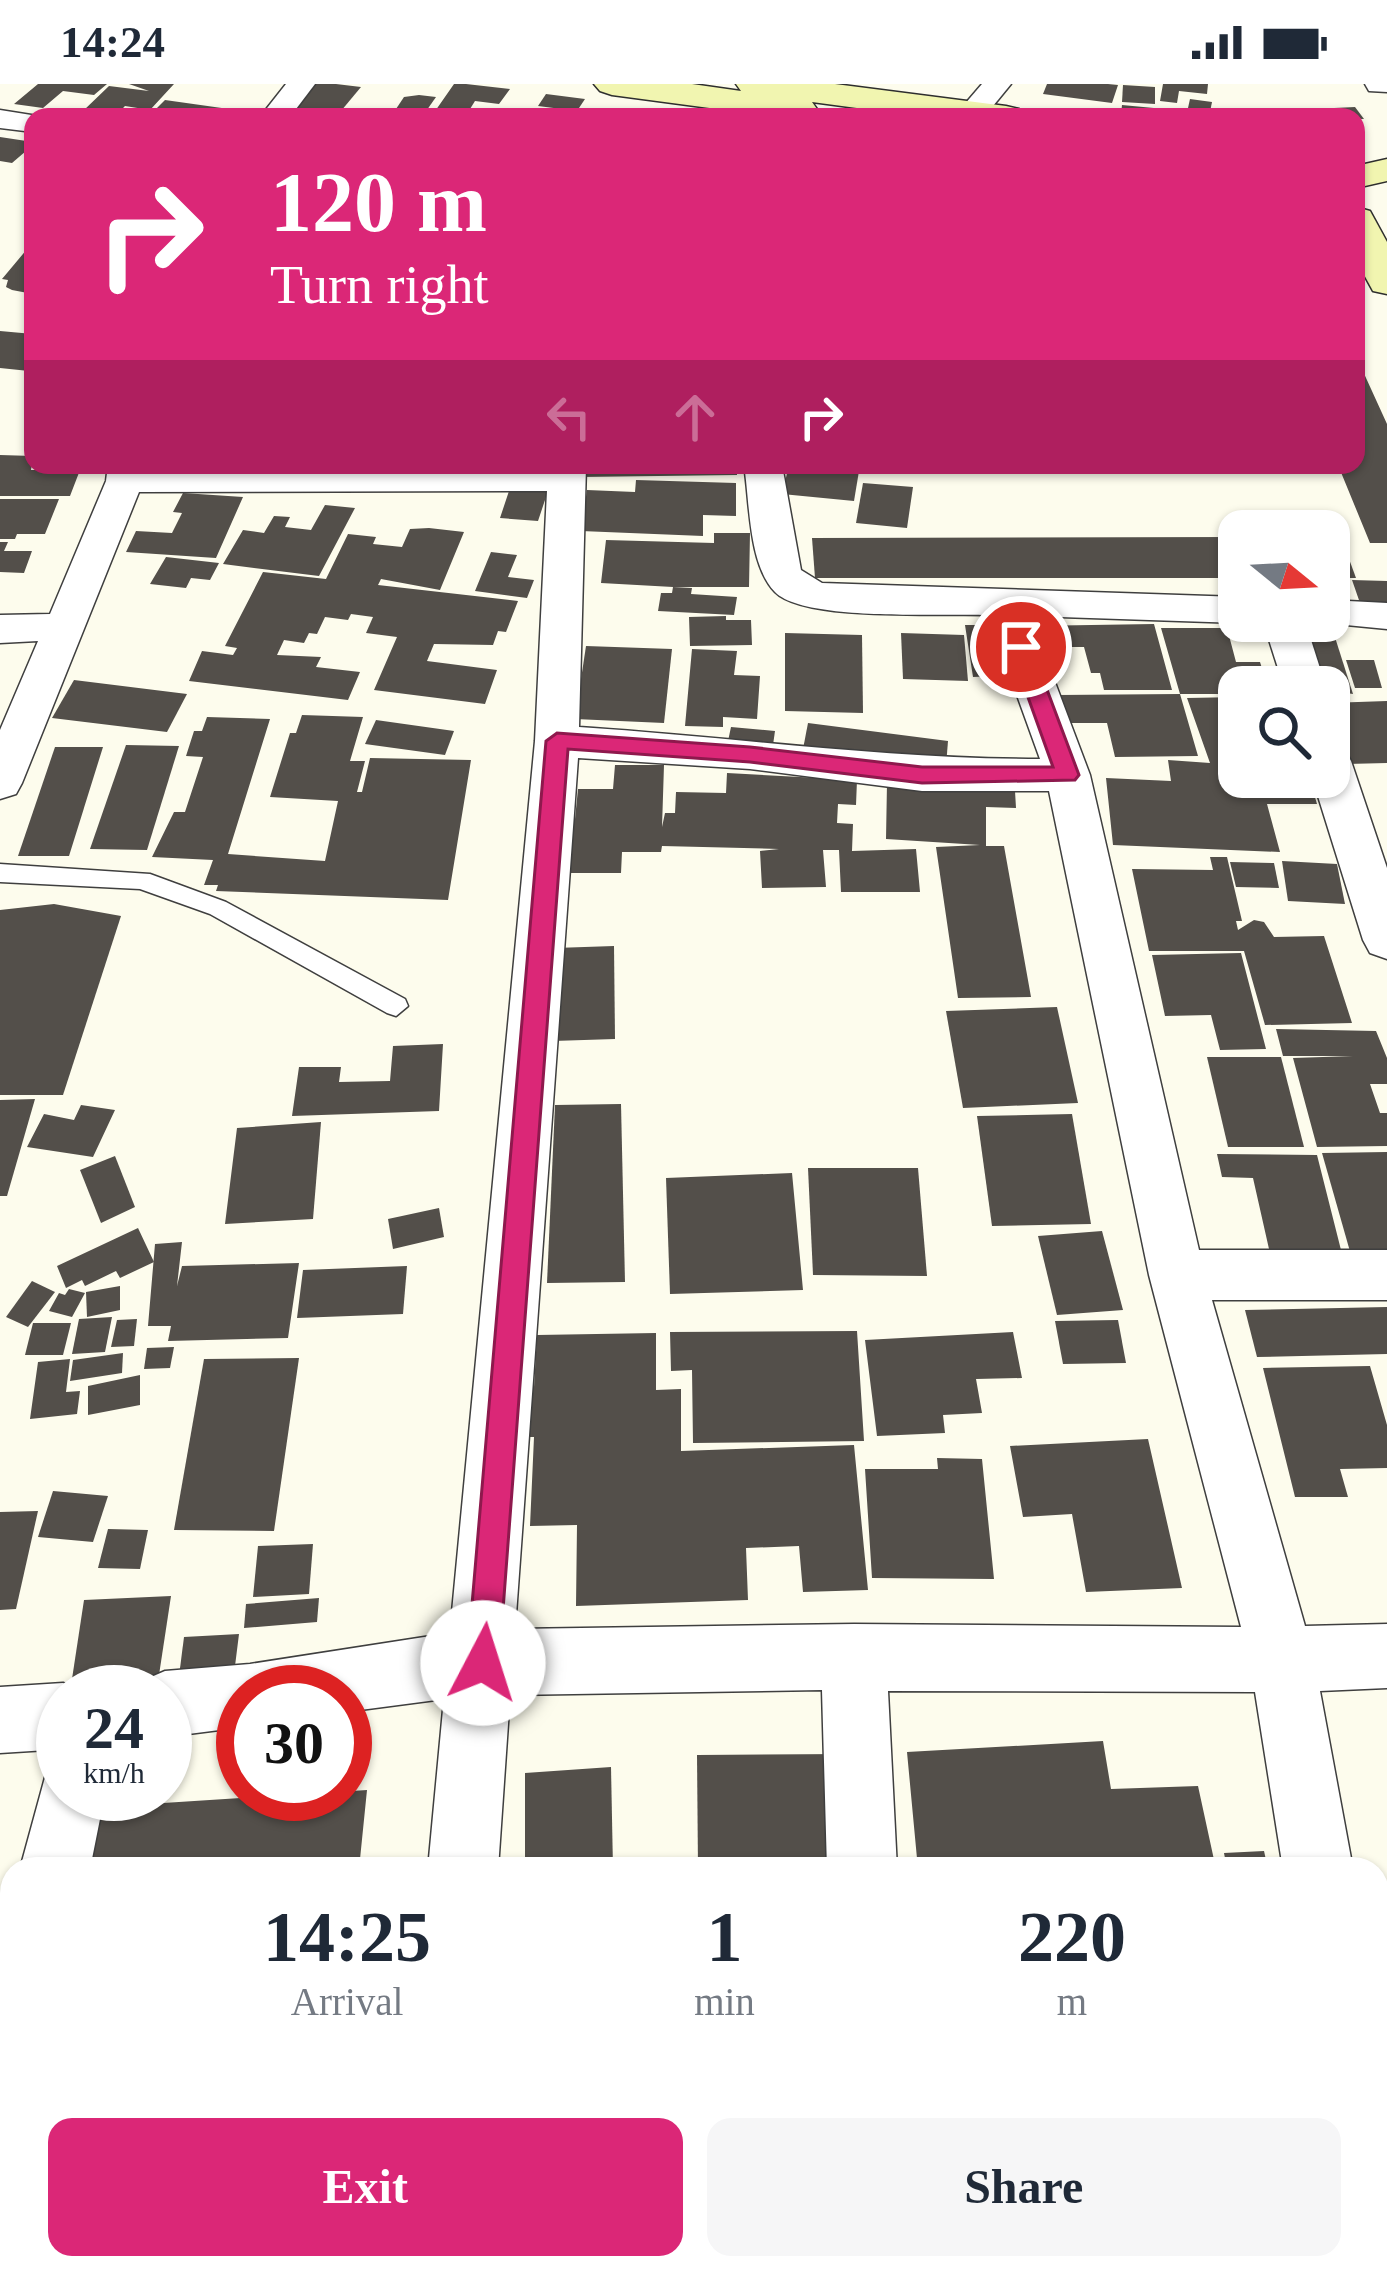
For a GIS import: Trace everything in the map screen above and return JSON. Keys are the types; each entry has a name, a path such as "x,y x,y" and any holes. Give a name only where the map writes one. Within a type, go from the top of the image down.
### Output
{"main road":[{"path":"612,84 791,108"},
{"path":"754,84 992,104"},
{"path":"1365,237 1387,282"}],"street":[{"path":"281,108 301,84"},
{"path":"0,783 126,474"},
{"path":"465,1857 557,741 567,474"},
{"path":"765,474 781,570 791,586 817,596 1218,609"},
{"path":"1005,604 1067,775 1177,1275 1282,1660 1316,1857"},
{"path":"1350,614 1387,616"},
{"path":"0,629 61,627"},
{"path":"557,741 750,754 922,775 1067,775"},
{"path":"1341,798 1387,940"},
{"path":"1177,1275 1387,1275"},
{"path":"372,1678 483,1663 854,1656 1282,1660 1387,1655"},
{"path":"854,1656 862,1857"},
{"path":"0,1720 36,1718"},
{"path":"58,1857 65,1821"}],"lane":[{"path":"0,873 142,880 218,908 397,1006"}],"building":[{"path":"38,84 107,84 94,95 63,91 43,108 14,104"},
{"path":"129,84 174,84 152,108 86,108 109,86 149,91"},
{"path":"313,84 361,87 344,108 293,108"},
{"path":"454,84 510,89 499,104 475,101 471,108 437,108"},
{"path":"1047,84 1118,85 1112,103 1043,94"},
{"path":"1163,84 1208,84 1207,94 1179,91 1177,103 1160,101"},
{"path":"1123,85 1155,87 1155,104 1122,102"},
{"path":"546,94 585,99 579,108 538,106"},
{"path":"404,97 436,97 428,108 397,108"},
{"path":"1190,99 1212,102 1211,108 1188,108"},
{"path":"165,100 222,108 157,108"},
{"path":"0,137 24,141 24,153 12,163 0,161"},
{"path":"24,253 24,292 6,287 8,280 2,279"},
{"path":"0,331 24,333 24,370 0,368"},
{"path":"1365,376 1387,424 1387,543 1370,543 1342,474 1365,474"},
{"path":"0,455 24,456 24,474 78,474 70,496 0,496"},
{"path":"580,474 737,474 737,475"},
{"path":"787,474 858,474 854,501 782,494"},
{"path":"636,480 736,483 736,516 703,515 703,536 581,531 587,490 635,492"},
{"path":"863,483 913,487 907,528 856,523"},
{"path":"510,488 548,491 538,521 500,518"},
{"path":"183,493 243,497 216,558 126,552 136,531 172,533 182,513 173,512"},
{"path":"0,499 59,499 45,534 0,539"},
{"path":"325,505 355,508 319,576 223,564 243,530 264,533 274,516 290,517 285,527 311,530"},
{"path":"410,529 464,532 440,590 381,579 378,585 518,601 506,632 498,631 493,645 434,644 427,661 497,670 485,704 374,690 397,637 366,633 373,617 351,614 348,620 325,617 317,634 309,633 304,643 284,640 277,655 321,657 316,667 360,672 348,700 189,681 202,651 233,655 237,648 225,646 263,572 326,579 348,534 376,537 373,544 402,547"},
{"path":"714,533 750,533 749,587 601,583 606,540 714,543"},
{"path":"1218,537 1218,578 815,578 812,538"},
{"path":"0,542 8,542 4,551 32,551 24,573 0,572"},
{"path":"491,552 517,555 508,577 534,580 527,598 475,591"},
{"path":"166,557 219,563 210,580 191,578 186,588 150,584"},
{"path":"1352,580 1387,581 1387,603 1360,603"},
{"path":"673,587 692,588 691,594 737,597 734,615 658,611 661,593 672,593"},
{"path":"726,616 726,620 751,620 752,645 690,646 689,617"},
{"path":"1154,624 1172,690 1104,690 1100,673 1091,673 1084,647 1033,647 1029,626"},
{"path":"965,625 987,625 996,676 973,677"},
{"path":"1161,628 1218,628 1218,642 1231,642 1236,662 1260,662 1261,666 1218,666 1218,694 1180,694"},
{"path":"785,633 862,635 863,713 785,711"},
{"path":"901,633 964,635 968,681 903,679"},
{"path":"1294,642 1336,642 1344,666 1301,666"},
{"path":"586,646 672,649 664,723 575,719"},
{"path":"692,649 737,651 734,675 760,676 757,719 723,717 723,727 685,726"},
{"path":"1346,660 1374,660 1382,688 1355,688"},
{"path":"74,680 187,694 167,732 52,718"},
{"path":"1180,694 1198,756 1115,757 1107,723 1065,723 1058,695"},
{"path":"1218,697 1218,798 1315,798 1317,804 1267,804 1280,852 1113,845 1106,778 1171,781 1168,760 1210,763 1187,698"},
{"path":"1387,701 1387,763 1350,764 1350,702"},
{"path":"302,715 363,717 350,761 365,761 357,792 362,792 370,758 471,760 448,900 216,891 218,885 204,885 213,860 152,857 174,812 185,812 203,757 186,756 194,731 202,731 207,717 270,719 228,854 325,861 338,801 270,797 290,733 296,733"},
{"path":"376,720 454,731 445,755 365,744"},
{"path":"808,723 948,741 946,766 803,749"},
{"path":"731,727 775,731 773,745 728,741"},
{"path":"126,745 179,746 147,850 90,849"},
{"path":"55,747 103,747 69,856 18,856"},
{"path":"615,765 664,765 662,827 665,813 675,813 676,792 726,793 727,773 857,780 856,805 838,804 837,823 853,824 852,851 916,849 920,892 841,892 839,850 823,850 826,887 762,888 760,851 779,849 662,846 661,852 622,852 621,873 558,873 561,818 575,819 578,789 613,789"},
{"path":"887,783 1015,791 1016,808 986,807 986,846 1004,846 1031,997 958,998 936,847 980,845 886,839"},
{"path":"1210,857 1227,857 1242,921 1236,921 1238,930 1254,920 1264,922 1274,937 1324,936 1352,1023 1265,1025 1244,951 1149,951 1132,869 1213,870"},
{"path":"1282,861 1337,864 1345,904 1288,901"},
{"path":"1230,862 1274,863 1279,888 1236,887"},
{"path":"54,904 121,916 63,1095 0,1095 0,910"},
{"path":"614,946 615,1039 553,1041 555,948"},
{"path":"1241,953 1266,1049 1220,1050 1211,1015 1165,1016 1152,955"},
{"path":"1057,1007 1078,1103 963,1108 946,1011"},
{"path":"1276,1029 1376,1031 1387,1058 1387,1084 1370,1084 1380,1113 1387,1113 1387,1146 1317,1147 1293,1058 1353,1056 1283,1056"},
{"path":"443,1044 439,1111 292,1116 299,1067 341,1067 339,1082 390,1081 393,1046"},
{"path":"1207,1057 1281,1057 1304,1147 1228,1147"},
{"path":"35,1099 7,1196 0,1196 0,1100"},
{"path":"621,1104 625,1282 547,1283 555,1105"},
{"path":"81,1105 115,1110 93,1157 27,1147 44,1114 74,1120"},
{"path":"1072,1114 1091,1224 992,1226 977,1116"},
{"path":"321,1122 313,1219 225,1224 237,1128"},
{"path":"1387,1152 1387,1255 1351,1255 1322,1153"},
{"path":"1217,1154 1317,1155 1341,1250 1269,1249 1253,1178 1222,1177"},
{"path":"115,1156 135,1207 101,1223 80,1170"},
{"path":"808,1168 918,1168 927,1276 813,1275"},
{"path":"792,1173 803,1290 670,1294 666,1178"},
{"path":"439,1208 444,1237 393,1249 388,1219"},
{"path":"138,1228 154,1262 120,1278 116,1271 85,1286 82,1280 66,1288 57,1266"},
{"path":"1102,1231 1123,1310 1057,1315 1038,1236"},
{"path":"182,1242 177,1286 182,1266 299,1263 288,1338 168,1341 171,1326 148,1326 155,1244"},
{"path":"407,1266 403,1314 297,1318 303,1270"},
{"path":"32,1281 55,1292 28,1327 6,1317"},
{"path":"120,1286 120,1310 87,1317 86,1292"},
{"path":"69,1289 85,1293 72,1317 49,1311 59,1293 65,1295"},
{"path":"1387,1307 1387,1354 1257,1357 1245,1310"},
{"path":"112,1317 105,1352 72,1354 79,1319"},
{"path":"137,1319 134,1346 111,1347 117,1320"},
{"path":"1118,1320 1126,1363 1063,1364 1055,1321"},
{"path":"33,1323 71,1323 63,1355 25,1355"},
{"path":"857,1331 864,1441 693,1443 692,1370 671,1371 670,1332"},
{"path":"1013,1332 1022,1378 976,1379 982,1413 943,1415 945,1433 877,1436 865,1340"},
{"path":"656,1333 656,1390 681,1389 681,1451 854,1445 868,1590 803,1592 799,1546 746,1548 748,1600 576,1606 577,1525 530,1526 534,1437 523,1437 525,1387 534,1387 537,1335"},
{"path":"174,1347 170,1368 144,1369 147,1348"},
{"path":"123,1353 122,1373 70,1381 73,1360"},
{"path":"299,1358 274,1531 174,1530 204,1359"},
{"path":"70,1359 66,1392 80,1391 77,1414 30,1419 38,1362"},
{"path":"1370,1366 1387,1425 1387,1468 1340,1469 1348,1497 1295,1497 1263,1368"},
{"path":"140,1375 140,1405 88,1415 88,1386"},
{"path":"1148,1439 1182,1588 1086,1592 1072,1514 1023,1517 1010,1446"},
{"path":"937,1458 982,1459 994,1579 872,1578 865,1469 938,1469"},
{"path":"53,1491 108,1496 93,1542 38,1537"},
{"path":"38,1511 16,1609 0,1610 0,1512"},
{"path":"108,1529 148,1530 140,1569 98,1568"},
{"path":"313,1544 309,1594 253,1597 258,1546"},
{"path":"171,1596 161,1665 74,1665 84,1600"},
{"path":"319,1598 317,1622 244,1628 246,1604"},
{"path":"239,1634 235,1665 216,1665 216,1675 192,1676 192,1665 180,1665 184,1637"},
{"path":"1103,1741 1111,1789 1198,1786 1213,1857 917,1857 907,1752"},
{"path":"846,1754 851,1857 698,1857 697,1755"},
{"path":"611,1767 613,1857 525,1857 525,1773"},
{"path":"216,1800 216,1821 364,1821 360,1857 71,1857 77,1821 192,1821 192,1801"},
{"path":"1264,1851 1265,1857 1225,1857 1224,1853"}],"route":[{"path":"483,1663 557,741 750,754 922,775 1067,775 1021,647"}]}
